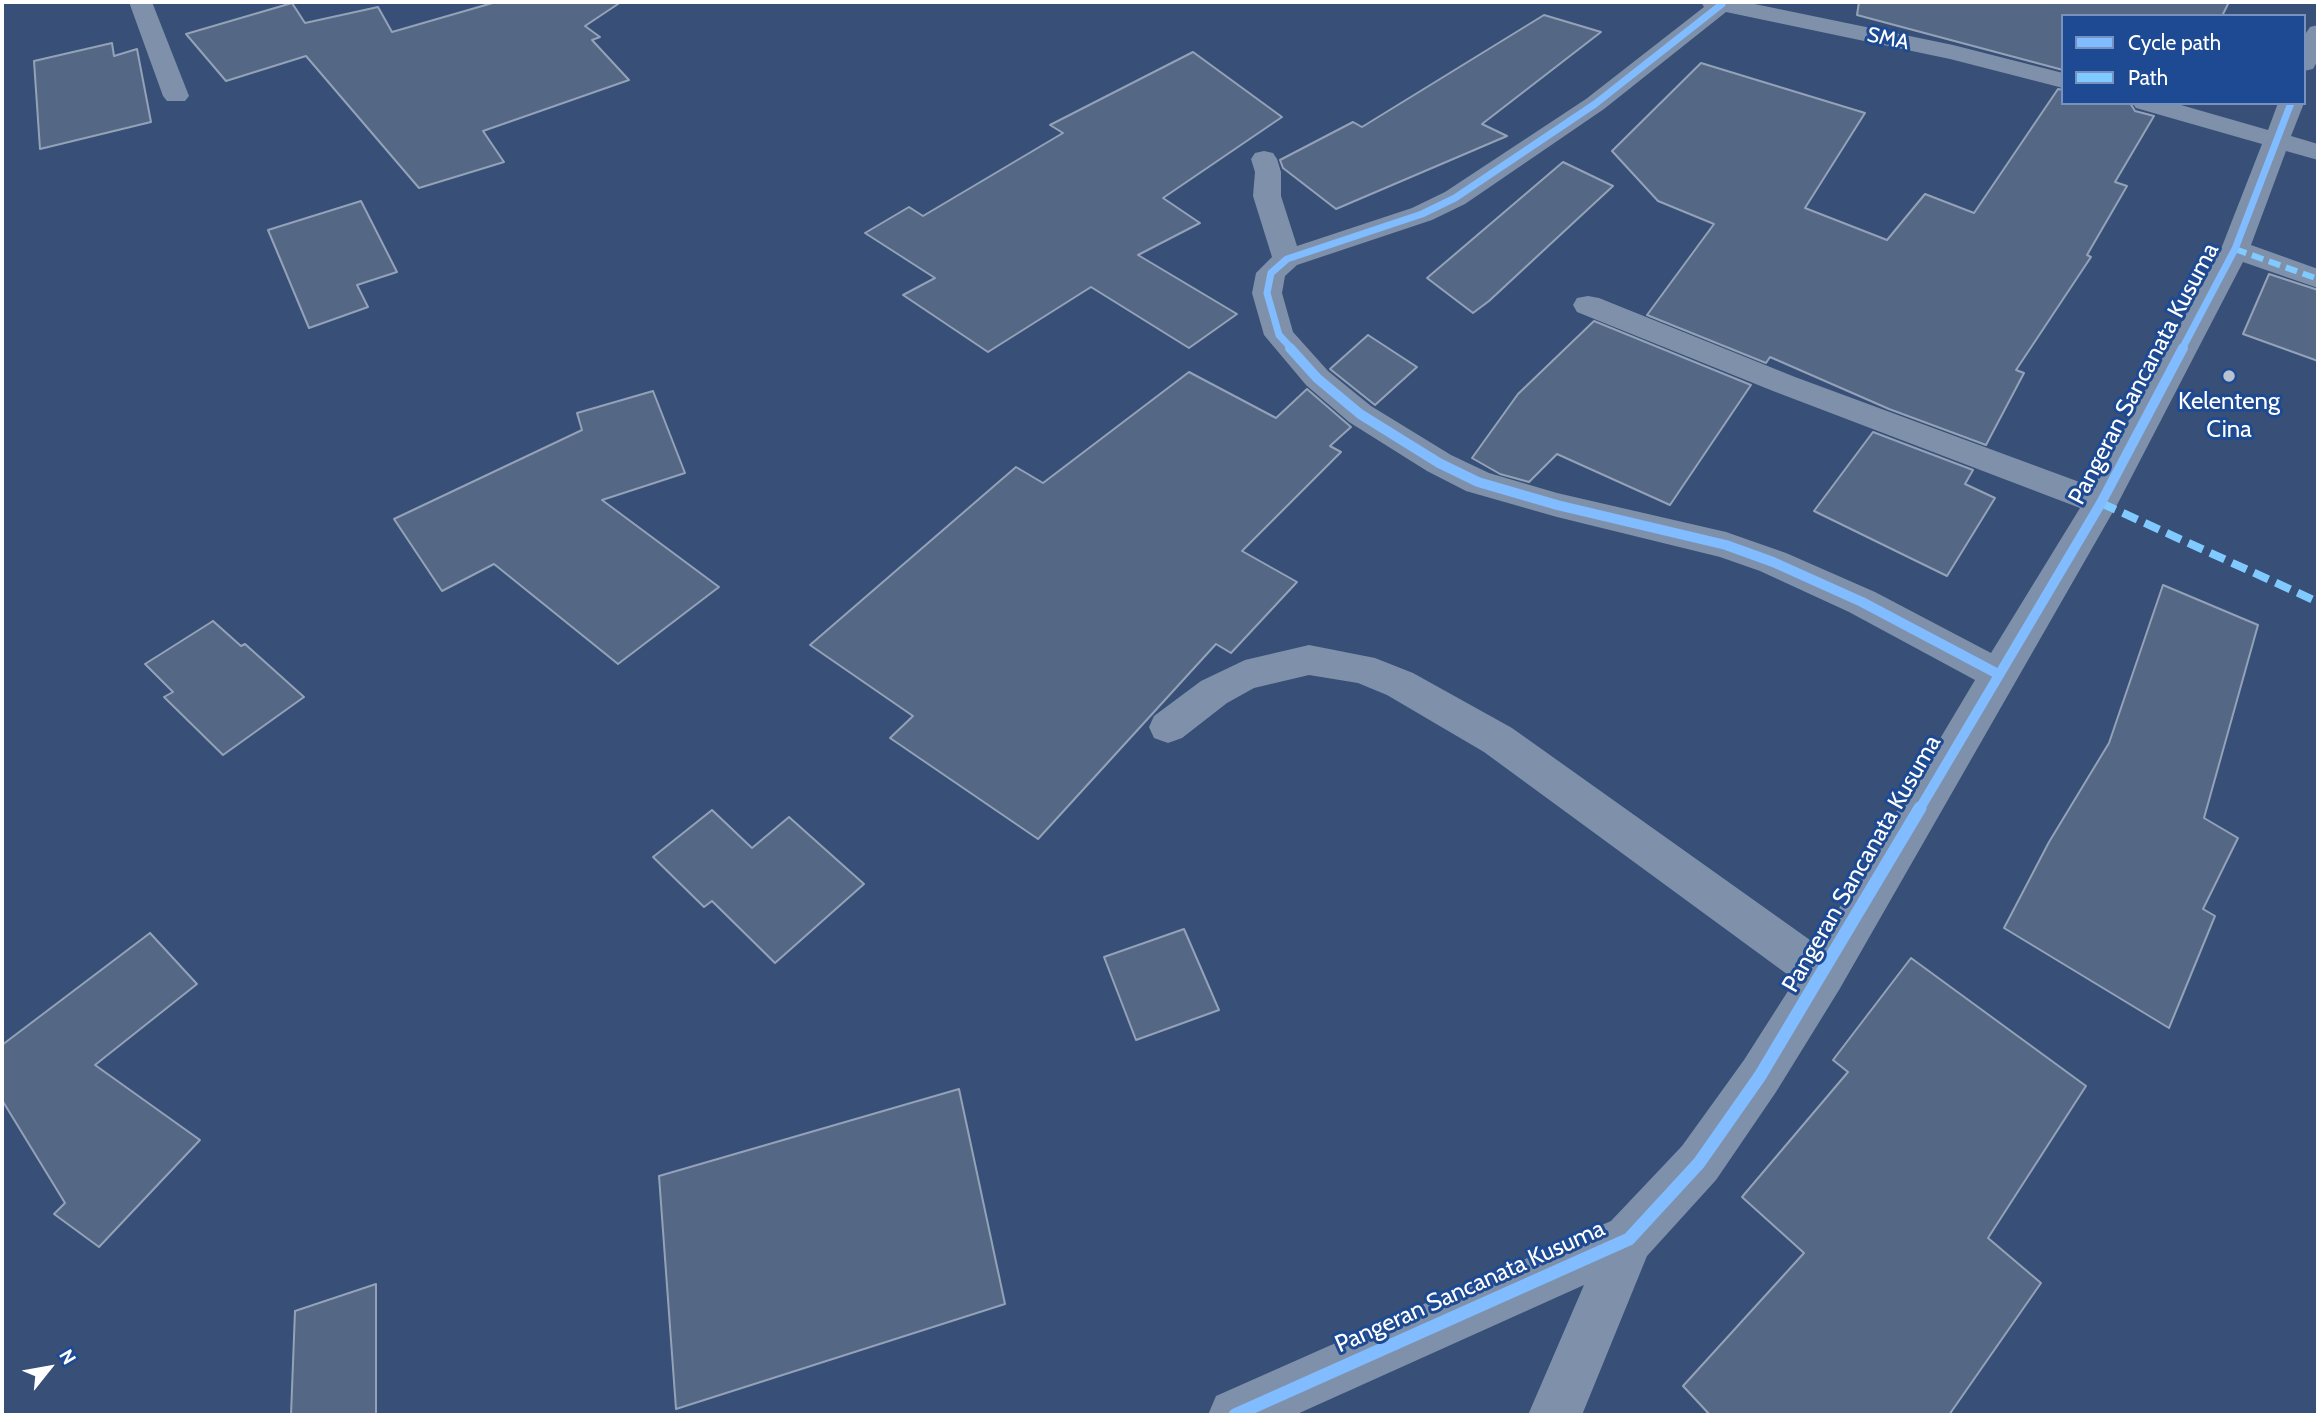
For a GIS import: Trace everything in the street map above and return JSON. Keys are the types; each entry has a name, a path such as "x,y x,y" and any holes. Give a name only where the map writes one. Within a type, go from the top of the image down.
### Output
{"street":[{"path":"140,2 176,96"},
{"path":"1717,3 1595,104 1455,198 1422,214 1287,259 1270,274 1267,293 1279,335 1317,378 1360,415 1439,463 1507,492 1671,530 1773,562 1862,602 1997,674"},
{"name":"SMA","path":"1717,3 1953,52 2061,80"},
{"path":"2306,59 2318,32"},
{"path":"2152,105 2318,152"},
{"name":"Pangeran Sancanata Kusuma","path":"1235,1415 1629,1240 1699,1163 1722,1132 1823,975 1997,674 2101,503 2235,249 2290,105"},
{"path":"1264,159 1268,172 1267,196 1287,259"},
{"path":"2235,249 2318,279"},
{"path":"1587,305 1784,384 2101,503"},
{"path":"1168,727 1214,692 1245,675 1310,660 1362,669 1400,684 1498,740 1823,975"},
{"path":"1555,1415 1629,1240"}],"building":[{"path":"496,2 621,2 585,26 600,37 592,40 629,80 483,131 504,162 419,188 306,56 226,81 186,34 292,3 305,23 378,7 392,32"},
{"path":"1859,2 2229,2 2223,14 2061,14 2061,69 1857,15"},
{"path":"1544,15 1601,32 1482,124 1507,136 1336,209 1283,168 1280,160 1353,122 1362,127"},
{"path":"112,43 114,56 137,49 151,122 40,149 34,61"},
{"path":"1193,52 1282,117 1163,198 1200,223 1138,255 1237,314 1189,348 1091,287 988,352 903,295 935,278 865,233 909,207 923,216 1063,133 1050,125"},
{"path":"1701,63 1865,113 1805,208 1887,240 1925,194 1974,213 2058,89 2061,90 2061,105 2131,105 2135,111 2154,116 2115,182 2127,186 2087,255 2091,257 2016,370 2024,373 1986,445 1889,409 1770,357 1766,363 1647,315 1714,224 1658,201 1612,151"},
{"path":"1563,162 1613,186 1489,301 1473,313 1427,278"},
{"path":"361,201 397,272 357,285 368,307 309,328 268,230"},
{"path":"2269,274 2318,290 2318,361 2243,334"},
{"path":"1594,321 1751,385 1670,505 1557,454 1529,482 1500,474 1472,458 1518,394"},
{"path":"1368,335 1417,367 1375,405 1330,369"},
{"path":"1189,372 1276,418 1307,389 1351,427 1330,446 1341,452 1242,551 1297,582 1231,653 1216,644 1038,839 890,738 913,716 810,645 1016,467 1043,483"},
{"path":"653,391 685,473 602,500 719,587 618,664 494,564 442,591 394,519 582,430 577,413"},
{"path":"1873,432 1973,470 1965,484 1995,498 1947,576 1814,511"},
{"path":"2163,585 2258,625 2204,818 2238,838 2203,909 2215,916 2169,1028 2004,928 2049,842 2109,743"},
{"path":"213,621 241,646 245,644 304,697 223,755 164,697 173,692 145,664"},
{"path":"712,810 752,848 789,817 864,884 775,963 712,901 704,907 653,857"},
{"path":"1184,929 1219,1010 1136,1040 1104,957"},
{"path":"150,933 197,984 95,1065 200,1140 99,1247 54,1214 65,1203 2,1100 2,1045"},
{"path":"1911,958 2086,1086 1988,1238 2041,1283 1949,1415 1710,1415 1683,1386 1804,1253 1742,1197 1848,1072 1833,1060"},
{"path":"959,1089 1005,1304 676,1409 659,1176"},
{"path":"376,1284 376,1415 291,1415 295,1311"}],"marked path":[{"path":"2235,249 2318,279"},
{"path":"2101,503 2318,602"}],"cycle path":[{"path":"1722,4 1595,104 1455,198 1422,214 1287,259 1271,273 1267,293 1279,335 1317,378 1360,414 1439,463 1478,482 1557,505 1726,545 1773,562 1862,602 1998,674"},
{"path":"1235,1415 1629,1239 1699,1163 1760,1076 1823,975 2101,503 2235,249 2290,105"}],"place":[{"name":"Kelenteng Cina","path":"2229,376"}]}
